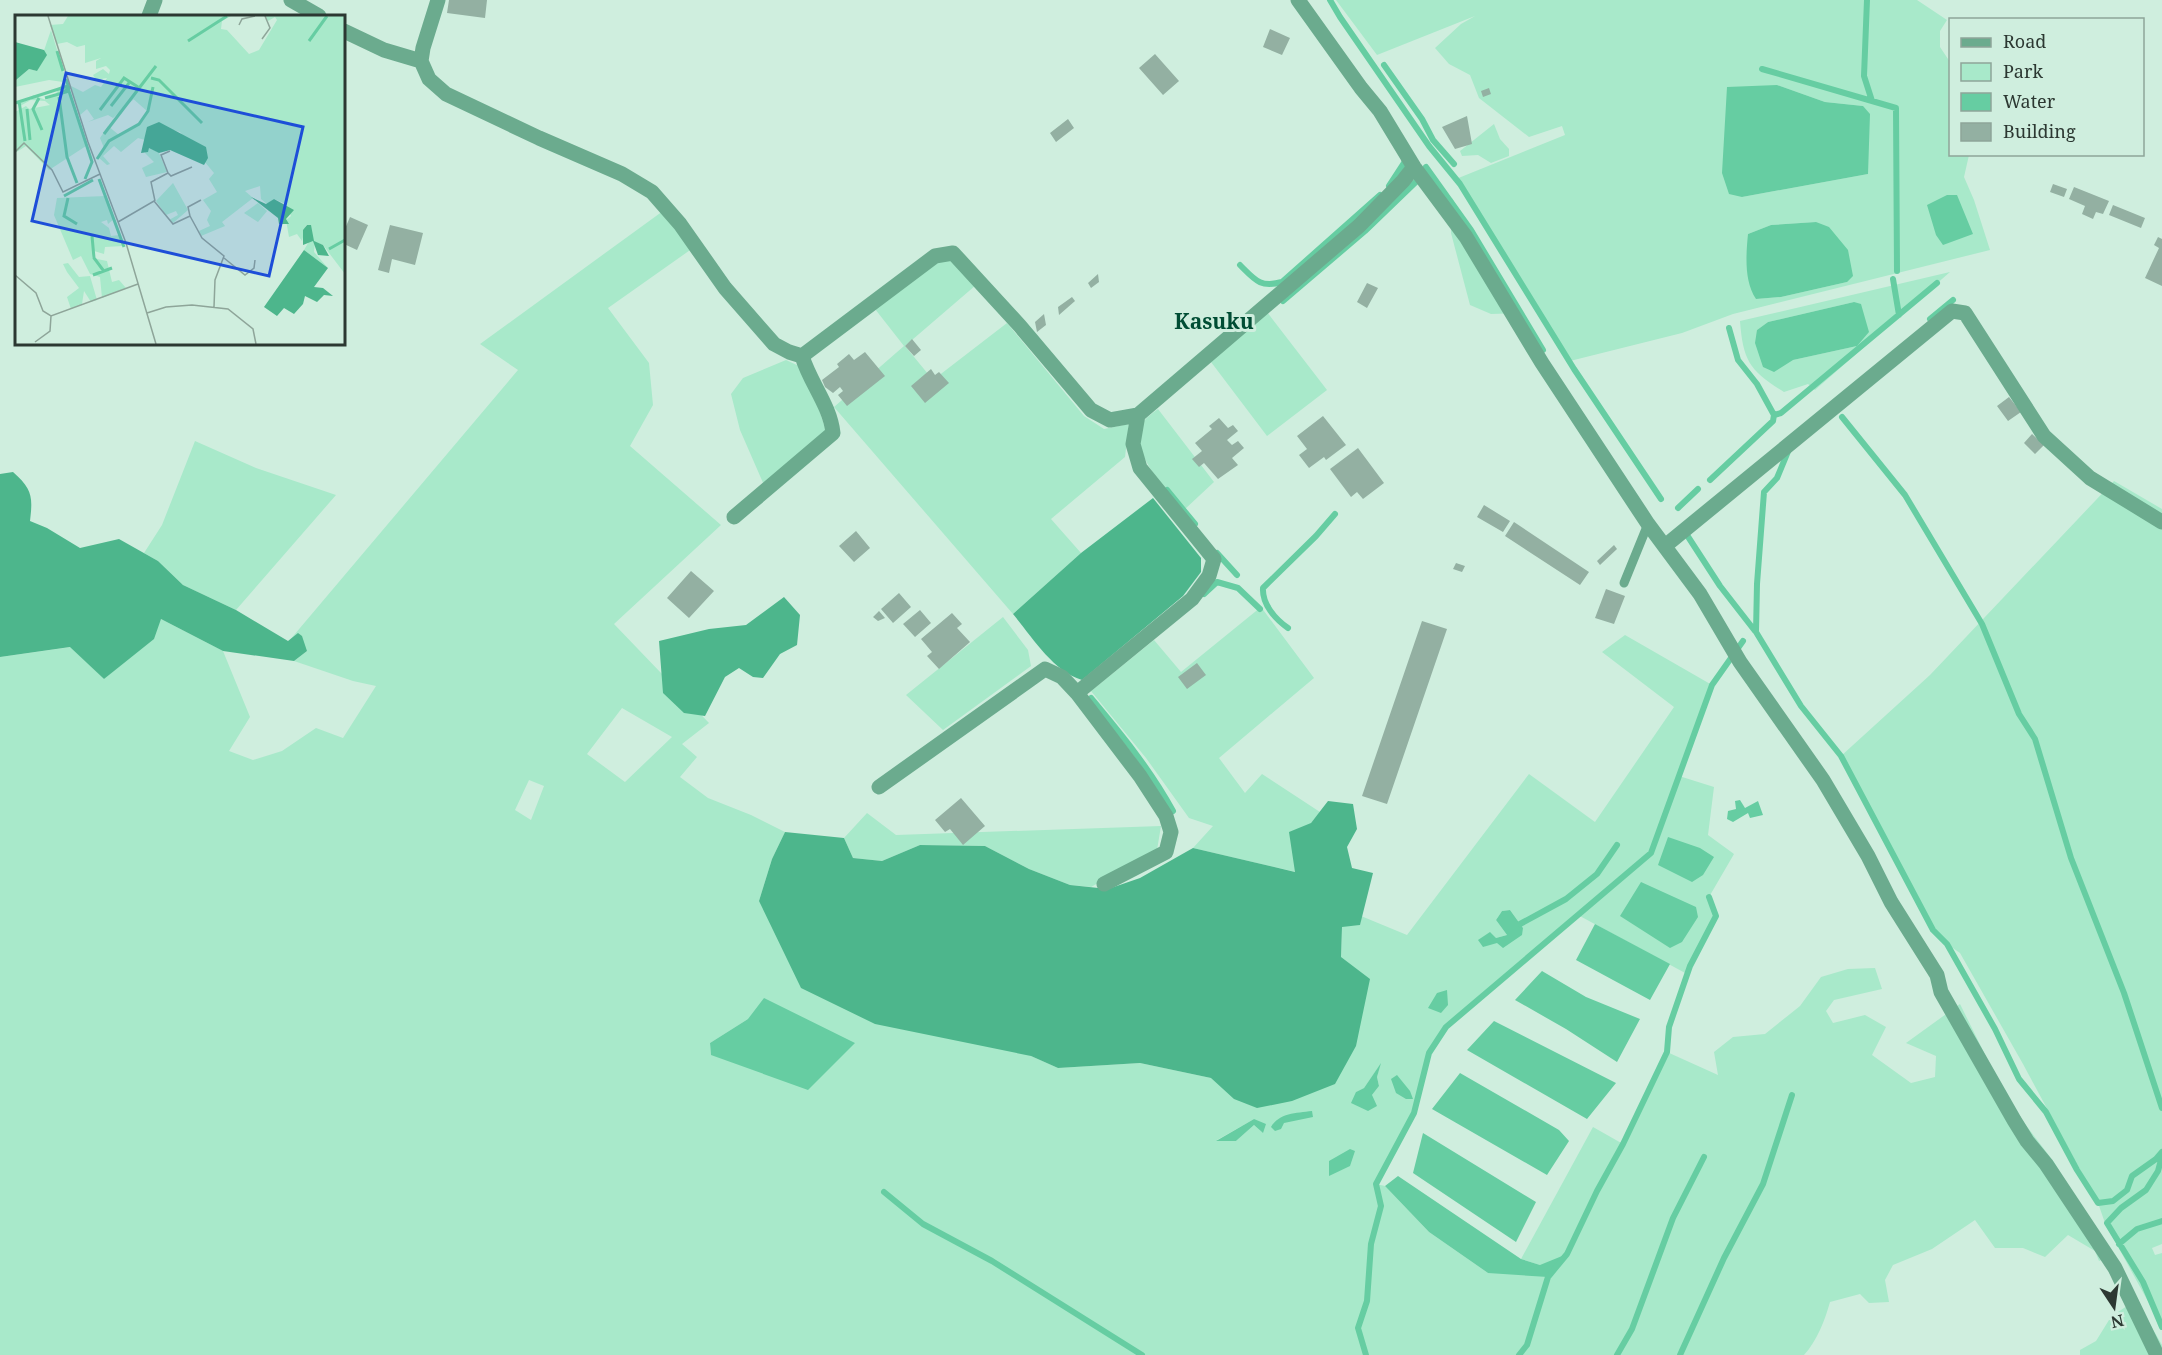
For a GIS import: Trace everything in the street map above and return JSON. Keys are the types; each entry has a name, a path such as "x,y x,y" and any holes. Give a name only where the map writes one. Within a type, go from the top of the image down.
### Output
{"street":[{"path":"149,15 155,0"},
{"path":"291,0 317,15"},
{"path":"438,0 423,48 422,61 429,80 446,94 622,174 652,192 680,224 725,288 774,344 802,356"},
{"path":"1298,0 1380,111 1414,167 1466,237 1542,363 1648,524 1700,594 1740,662 1797,741 1836,801 1891,902 1937,975 1941,992 2014,1120 2115,1268 2157,1355"},
{"path":"345,31 384,50 422,61"},
{"path":"802,356 935,256 953,253 1020,326 1090,410 1110,420 1138,415 1359,226 1414,167"},
{"path":"1665,546 1952,311 1965,313 2044,436 2090,478 2162,522"},
{"path":"734,517 833,433 831,417 807,372 802,356"},
{"path":"1077,693 1192,599 1209,576 1214,559 1140,468 1133,444 1138,415"},
{"path":"879,787 1045,669 1062,676 1140,776 1166,816 1172,832 1166,852 1104,884"}],"lane":[{"path":"1624,583 1648,524"}],"green space":[{"path":"1336,0 1917,0 1947,20 1940,31 1940,47 1949,60 1949,156 1969,156 1964,177 1990,250 1733,314 1682,333 1570,361 1456,179 1565,135 1562,126 1529,137 1479,98 1470,75 1449,64 1435,48 1461,24 1475,16 1377,55","holes":["1777,85 1825,102 1863,106 1868,174 1742,197","1816,222 1847,282 1781,297 1756,299 1748,234 1771,225"]},
{"path":"1494,124 1500,139 1509,149 1509,156 1491,163 1478,155 1462,156 1460,151"},
{"path":"1452,198 1521,313 1491,314 1470,305 1451,233"},
{"path":"663,211 693,248 608,308 649,363 653,405 630,446 721,525 614,624 709,723 682,744 697,757 680,777 708,798 751,815 785,832 772,859 759,901 1031,1056 1058,1068 1140,1063 1211,1078 1341,957 1342,926 1360,925 1361,916 1407,935 1529,774 1595,822 1674,707 1602,652 1625,635 1712,685 1679,776 1714,787 1708,835 1734,854 1709,897 1716,916 1687,974 1578,915 1446,1027 1429,1053 1414,1113 1376,1184 1385,1186 1429,1232 1488,1273 1540,1265 1521,1259 1593,1127 1623,1144 1667,1052 1718,1075 1714,1052 1733,1037 1765,1034 1800,1006 1821,977 1848,969 1875,968 1882,989 1834,1000 1826,1011 1833,1023 1865,1015 1886,1027 1872,1055 1911,1083 1935,1077 1936,1056 1906,1043 1960,1004 2009,1103 2054,1162 2110,1256 2099,1261 2095,1251 2068,1235 2045,1257 2023,1248 1995,1248 1975,1220 1932,1249 1893,1265 1885,1280 1889,1302 1869,1303 1860,1294 1830,1302 1820,1330 1804,1355 0,1355 0,657 71,647 104,679 124,662 161,619 223,651 250,717 229,751 253,760 282,751 316,728 343,738 376,686 353,681 294,661 307,651 289,641 518,370 480,344","holes":["622,708 672,737 625,782 587,754","529,780 544,786 531,820 515,810","1510,910 1523,928 1483,947 1496,938 1507,935 1496,920 1502,911","748,1019 711,1055 710,1043","1380,1065 1377,1077 1379,1086 1372,1095 1356,1092 1364,1088","1254,1119 1263,1133 1254,1125 1236,1141 1217,1140"]},
{"path":"934,261 956,261 976,285 905,346 933,380 1007,323 1084,416 1104,429 1129,424 1125,457 1051,519 1081,553 1013,614 834,407 904,346 875,309"},
{"path":"1950,272 1815,390 1808,384 1784,392 1763,378 1746,356 1740,321","holes":["1854,302 1857,346 1793,360 1757,330 1768,322"]},
{"path":"1267,312 1327,390 1267,436 1211,362"},
{"path":"786,360 799,366 816,400 826,431 764,485 740,430 731,394 743,378"},
{"path":"1158,409 1214,482 1184,510 1151,469 1140,445 1140,433 1144,421"},
{"path":"195,441 256,468 336,495 236,610 183,585 158,561 144,553 162,525"},
{"path":"2114,481 2162,509 2162,1244 2152,1248 2155,1255 2162,1253 2162,1327 2023,1064 1960,953 1933,930 1841,756 1930,675"},
{"path":"1261,607 1314,678 1219,758 1245,793 1262,774 1320,812 1311,823 1296,872 1193,848 1213,826 1189,818 1146,758 1091,691 1154,640 1181,672"},
{"path":"1003,617 1028,650 1031,666 943,730 906,695"},
{"path":"867,813 896,835 1161,826 1157,850 1091,887 1070,885 1029,869 985,846 920,845 882,861 853,858 844,838"},
{"path":"2136,1300 2162,1345 2162,1355 2080,1355 2080,1350 2096,1341 2109,1320 2118,1321 2124,1313 2118,1312"}],"shaded area":[{"path":"13,472 28,488 31,499 30,521 47,528 80,548 119,539 158,561 183,585 236,610 288,641 298,633 302,636 307,651 294,661 223,651 161,619 154,639 104,679 70,647 0,657 0,474"},
{"path":"1153,498 1201,558 1201,572 1183,596 1082,680 1061,669 1052,661 1013,614 1081,553"},
{"path":"784,597 800,615 797,645 780,654 763,678 753,677 739,668 725,677 705,716 684,713 663,693 659,641 709,629 746,625"},
{"path":"1328,801 1353,804 1357,829 1347,847 1352,868 1373,873 1360,925 1342,927 1341,957 1370,979 1356,1046 1335,1084 1292,1101 1257,1108 1234,1099 1211,1078 1140,1063 1058,1068 1031,1056 875,1024 801,988 759,901 772,859 785,832 844,838 853,858 882,861 920,845 985,846 1029,869 1070,885 1108,889 1140,878 1193,848 1295,872 1289,832 1311,823"}],"water":[{"path":"1777,85 1825,102 1863,106 1870,114 1868,174 1742,197 1729,194 1722,173 1727,87"},
{"path":"1947,195 1957,195 1973,234 1943,245 1936,235 1927,205"},
{"path":"1816,222 1829,227 1848,250 1853,276 1847,282 1781,297 1756,299 1748,276 1746,259 1748,234 1771,225"},
{"path":"1854,302 1861,304 1869,332 1857,346 1793,360 1774,372 1763,367 1755,343 1757,330 1768,322"},
{"path":"1740,800 1745,808 1758,801 1763,815 1750,818 1748,813 1733,822 1727,819 1728,811 1736,809 1735,801"},
{"path":"1668,837 1700,848 1714,857 1703,875 1692,882 1658,865"},
{"path":"1641,882 1696,907 1698,917 1682,942 1670,948 1620,916"},
{"path":"1510,910 1523,928 1522,935 1503,948 1497,943 1483,947 1478,940 1490,932 1496,938 1507,935 1496,920 1502,911"},
{"path":"1595,924 1670,964 1650,1000 1576,960"},
{"path":"1542,971 1586,997 1640,1019 1617,1062 1515,1000"},
{"path":"1447,990 1448,1005 1441,1013 1428,1008 1437,993"},
{"path":"764,998 855,1043 808,1090 711,1055 710,1043 748,1019"},
{"path":"1494,1021 1616,1083 1587,1119 1467,1050"},
{"path":"1381,1063 1377,1077 1379,1086 1372,1095 1377,1106 1368,1111 1351,1103 1356,1092 1364,1088"},
{"path":"1460,1073 1559,1130 1569,1141 1547,1175 1432,1109"},
{"path":"1397,1075 1410,1091 1413,1099 1406,1099 1396,1093 1391,1079"},
{"path":"1312,1111 1313,1117 1284,1123 1281,1129 1275,1131 1271,1127 1283,1116"},
{"path":"1254,1119 1266,1124 1263,1133 1254,1125 1236,1141 1216,1141"},
{"path":"1423,1133 1536,1202 1516,1242 1413,1173"},
{"path":"1350,1149 1355,1151 1350,1166 1329,1176 1329,1161"},
{"path":"1398,1176 1521,1259 1540,1265 1567,1254 1548,1277 1488,1273 1429,1232 1385,1186"}],"building":[{"path":"449,0 487,0 485,18 447,13"},
{"path":"1270,29 1290,38 1282,55 1263,47"},
{"path":"1155,54 1179,81 1163,95 1139,68"},
{"path":"1489,88 1491,94 1483,97 1481,91"},
{"path":"1467,116 1472,144 1455,149 1442,127"},
{"path":"1068,119 1074,128 1056,142 1050,133"},
{"path":"2053,184 2067,189 2064,197 2050,192"},
{"path":"2074,187 2109,201 2103,214 2096,212 2093,219 2082,214 2085,206 2069,199"},
{"path":"2113,205 2145,218 2141,228 2109,215"},
{"path":"350,217 368,225 357,250 345,244 345,229"},
{"path":"390,225 423,233 415,265 392,259 389,273 378,270"},
{"path":"2158,237 2162,239 2162,286 2145,278 2159,248 2154,245"},
{"path":"1098,274 1099,282 1091,288 1088,283"},
{"path":"1367,283 1378,288 1367,308 1357,302"},
{"path":"1072,297 1075,301 1059,315 1058,307"},
{"path":"1044,314 1046,325 1037,332 1035,322"},
{"path":"912,339 921,350 914,356 905,346"},
{"path":"865,352 885,376 847,406 838,395 843,391 840,387 833,393 825,387 822,380 839,367 837,364 849,354 854,360"},
{"path":"931,369 935,375 939,372 949,383 925,403 911,386"},
{"path":"2009,397 2021,412 2008,421 1997,406"},
{"path":"1323,416 1346,445 1326,460 1324,457 1309,468 1299,455 1307,449 1297,436"},
{"path":"1219,418 1228,428 1233,425 1238,431 1227,440 1232,445 1238,441 1244,448 1232,458 1238,465 1218,479 1204,463 1199,467 1192,459 1202,451 1195,443 1212,429 1209,426"},
{"path":"2032,434 2044,445 2035,454 2024,443"},
{"path":"1358,448 1384,483 1363,499 1357,492 1351,497 1330,469"},
{"path":"1484,505 1510,521 1503,532 1477,517"},
{"path":"1514,522 1589,572 1580,585 1505,536"},
{"path":"856,531 870,548 854,562 839,546"},
{"path":"1614,545 1617,549 1600,565 1597,561"},
{"path":"1456,563 1465,566 1462,572 1453,569"},
{"path":"691,571 714,591 689,618 667,598"},
{"path":"1606,589 1625,596 1614,624 1595,618"},
{"path":"899,593 911,607 893,623 881,609"},
{"path":"920,610 931,623 915,637 903,624"},
{"path":"879,611 885,618 878,621 873,617"},
{"path":"952,613 962,624 957,628 970,642 939,669 927,656 932,652 921,639"},
{"path":"1422,621 1447,629 1387,804 1362,796"},
{"path":"1197,663 1206,675 1187,689 1178,677"},
{"path":"961,798 985,826 963,845 950,829 945,832 935,820"}],"waterway":[{"path":"1330,0 1429,146 1460,184 1574,369 1661,499"},
{"path":"1867,0 1864,76 1872,101"},
{"path":"1384,65 1422,119 1433,140 1454,164"},
{"path":"1762,69 1896,108 1897,271"},
{"path":"1389,186 1405,158"},
{"path":"1426,167 1471,230 1543,350"},
{"path":"1283,301 1365,231 1421,177"},
{"path":"1240,265 1258,281 1268,284 1282,282 1380,195"},
{"path":"1893,279 1899,315"},
{"path":"1774,415 1781,413 1937,283"},
{"path":"1930,319 1953,300"},
{"path":"1710,480 1773,421 1774,415 1757,384 1738,360 1729,328"},
{"path":"1842,417 1905,495 1982,624 2019,714 2035,739 2071,858 2124,993 2162,1108"},
{"path":"1789,449 1777,478 1764,492 1756,632 1801,706 1841,756 1933,930 1947,944 1995,1029 2019,1079 2046,1112 2077,1170 2098,1203 2113,1201 2127,1190 2132,1176 2162,1152"},
{"path":"1678,508 1698,489"},
{"path":"1167,490 1195,524"},
{"path":"1288,628 1270,611 1263,588 1335,514"},
{"path":"1685,532 1720,586 1755,631"},
{"path":"1217,553 1237,575"},
{"path":"1204,594 1217,582 1238,588 1260,609"},
{"path":"1366,1355 1358,1328 1367,1301 1371,1244 1381,1206 1376,1184 1414,1113 1429,1053 1446,1027 1651,853 1712,685 1743,641"},
{"path":"1091,698 1145,766 1173,811"},
{"path":"1520,924 1566,899 1597,874 1617,845"},
{"path":"1519,1355 1527,1345 1548,1277 1567,1254 1667,1052 1669,1027 1690,966 1716,916 1709,897"},
{"path":"1680,1355 1724,1258 1763,1184 1792,1095"},
{"path":"2162,1156 2158,1171 2146,1190 2121,1208 2107,1223 2143,1282 2162,1327"},
{"path":"1617,1355 1632,1329 1673,1218 1704,1157"},
{"path":"884,1192 923,1224 992,1261 1142,1355"},
{"path":"2119,1244 2137,1229 2162,1221"}],"district":[{"name":"Kasuku","path":"1214,321"}]}
